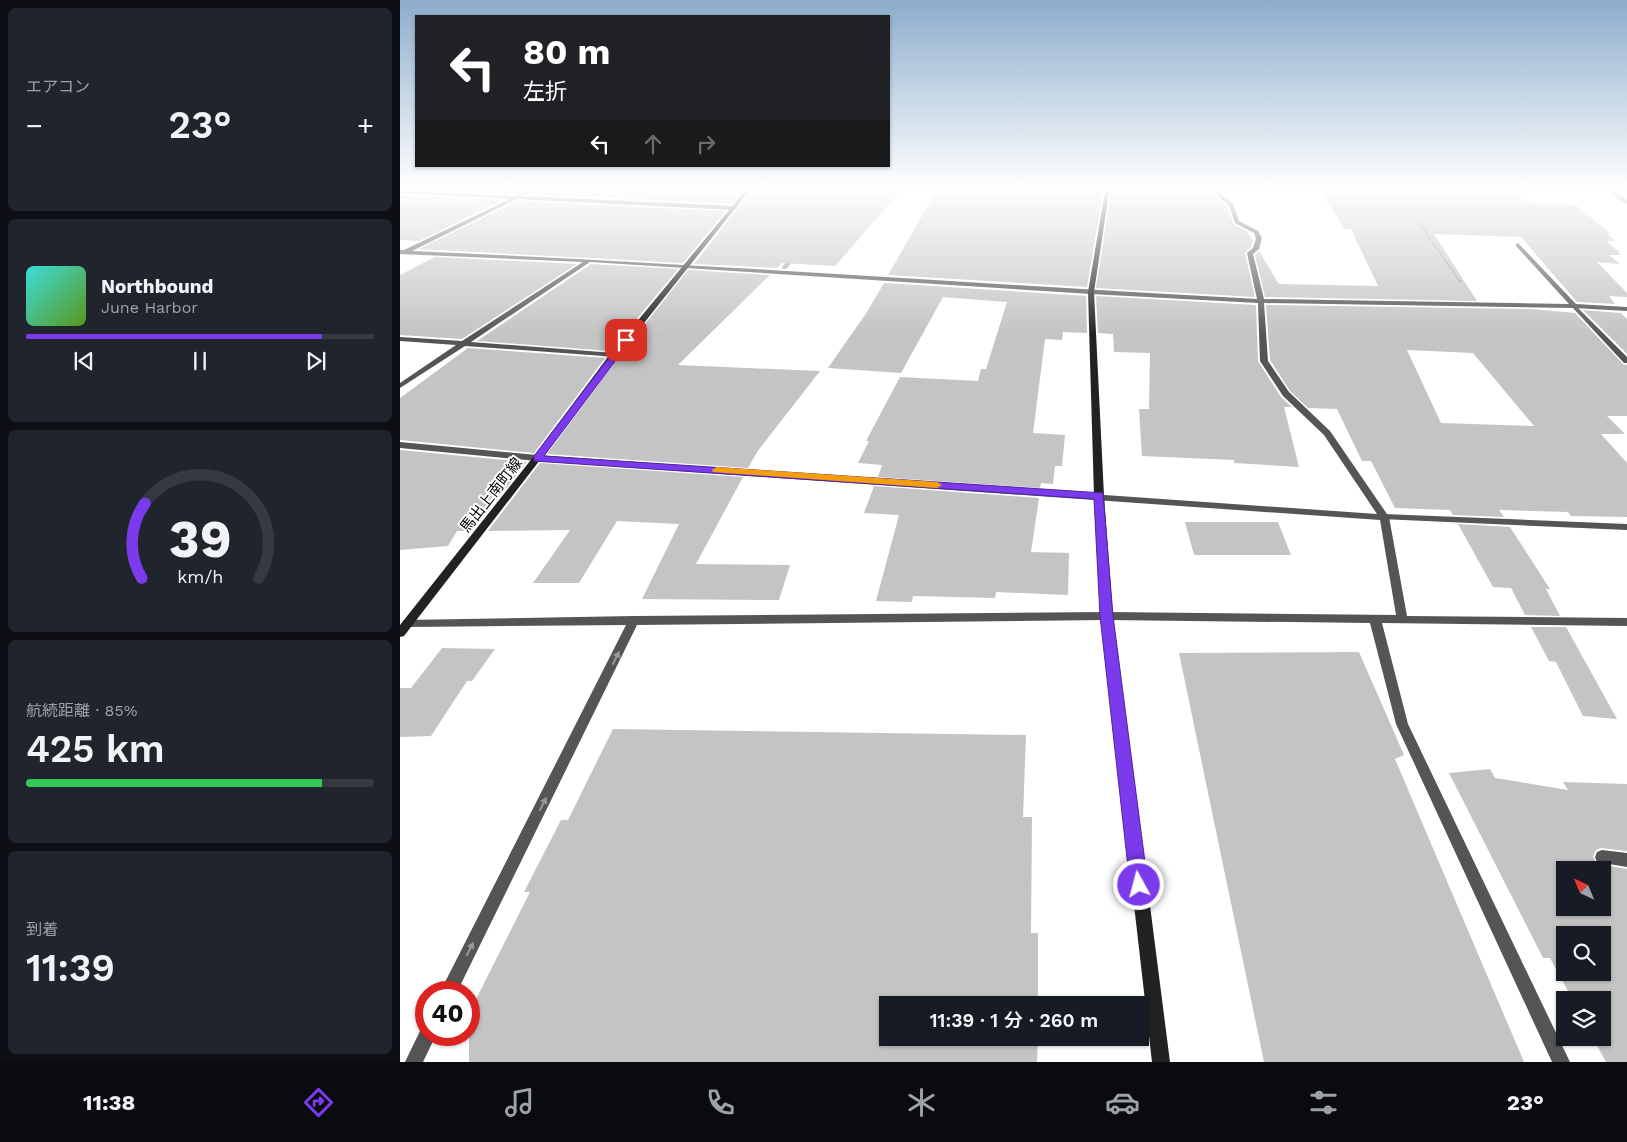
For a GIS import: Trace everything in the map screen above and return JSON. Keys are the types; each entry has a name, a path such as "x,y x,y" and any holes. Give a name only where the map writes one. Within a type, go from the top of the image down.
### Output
{"street":[{"path":"402,253 438,236"},
{"name":"馬出上南町線","path":"400,633 404,623 537,458 614,355 712,236"},
{"path":"1100,236 1091,292 1106,616 1161,1062"},
{"path":"1258,236 1259,238 1256,248 1250,253 1261,301 1264,361 1286,394 1327,434 1384,517 1402,619"},
{"path":"1518,245 1627,362"},
{"path":"402,253 589,260 1261,301 1574,306 1627,309"},
{"path":"400,386 589,260"},
{"path":"400,340 614,355"},
{"path":"400,445 537,458 1384,517 1627,527"},
{"path":"404,623 1106,616 1627,622"},
{"path":"1376,619 1402,724 1561,1062"},
{"path":"454,981 634,620"},
{"path":"1602,857 1627,860"},
{"path":"414,1062 422,1046"}],"path":[{"path":"1428,236 1476,305"}],"building":[{"path":"400,236 430,236 419,241 400,240"},
{"path":"446,236 706,236 683,263 419,249"},
{"path":"716,236 862,236 835,266 782,263 777,268 694,264"},
{"path":"911,236 1096,236 1087,287 888,275"},
{"path":"1104,236 1250,236 1253,241 1251,247 1245,253 1255,297 1096,288"},
{"path":"1354,236 1435,236 1477,301 1265,297 1255,255 1259,251 1279,284 1378,286"},
{"path":"1479,236 1609,236 1616,241 1606,241 1621,255 1609,255 1620,264 1597,262 1627,293 1627,297 1609,296 1615,304 1577,302 1521,237"},
{"path":"435,257 577,264 462,339 400,335 400,275"},
{"path":"591,264 678,269 610,351 477,341"},
{"path":"688,270 770,275 678,365 820,371 757,452 748,468 547,454 618,358"},
{"path":"884,283 1086,296 1087,333 1063,332 1062,340 1045,339 1033,433 1065,435 1062,466 1055,466 1053,484 1041,483 1040,488 878,477 882,465 858,463 869,441 866,441 900,377 978,381 981,369 986,369 1007,302 943,297 901,373 828,368 867,312"},
{"path":"1096,296 1256,305 1258,361 1281,397 1292,407 1284,407 1299,467 1234,463 1234,460 1142,456 1139,409 1149,409 1150,353 1114,352 1113,334 1098,333"},
{"path":"1266,305 1532,309 1575,313 1623,364 1627,365 1627,416 1607,416 1625,434 1601,434 1627,463 1627,517 1571,516 1568,512 1499,510 1504,517 1453,515 1450,510 1395,508 1371,461 1362,461 1337,409 1308,408 1290,391 1270,360","holes":["1407,350 1473,353 1534,426 1441,423"]},
{"path":"1583,310 1621,313 1627,319 1627,354"},
{"path":"468,348 605,358 534,453 400,440 400,398"},
{"path":"400,450 527,462 472,531 457,531 448,546 400,550"},
{"path":"540,463 743,477 696,564 790,565 779,600 642,599 679,524 617,521 579,583 533,583 570,530 488,531"},
{"path":"874,486 1039,498 1031,552 1069,553 1068,595 996,592 995,598 913,596 912,602 876,601 899,515 864,513"},
{"path":"1185,522 1278,522 1291,555 1194,555"},
{"path":"1458,524 1510,527 1550,589 1546,589 1560,616 1525,615 1511,588 1493,587"},
{"path":"1531,627 1566,627 1617,719 1583,716 1556,662 1549,661"},
{"path":"442,648 495,649 472,681 467,681 431,736 400,737 400,688 411,688"},
{"path":"1359,652 1404,755 1395,759 1524,1062 1264,1062 1179,653"},
{"path":"613,729 1026,735 1023,817 1032,817 1031,933 1038,933 1038,996 879,996 879,1046 1038,1046 1037,1062 469,1062 469,1046 480,1046 480,991 530,892 524,892 561,820 568,820"},
{"path":"1490,769 1495,778 1568,790 1563,782 1627,784 1627,851 1601,848 1596,850 1593,856 1596,861 1556,861 1556,916 1611,916 1611,866 1627,869 1627,1062 1606,1062 1597,1046 1611,1046 1611,991 1568,991 1563,981 1611,981 1611,926 1556,926 1556,969 1550,958 1543,958 1449,773"}],"waterway":[{"path":"784,268 798,253"}],"slow traffic":[{"path":"717,470 937,485"}],"route":[{"path":"626,340 537,458 1099,496 1106,616 1139,885"}]}
